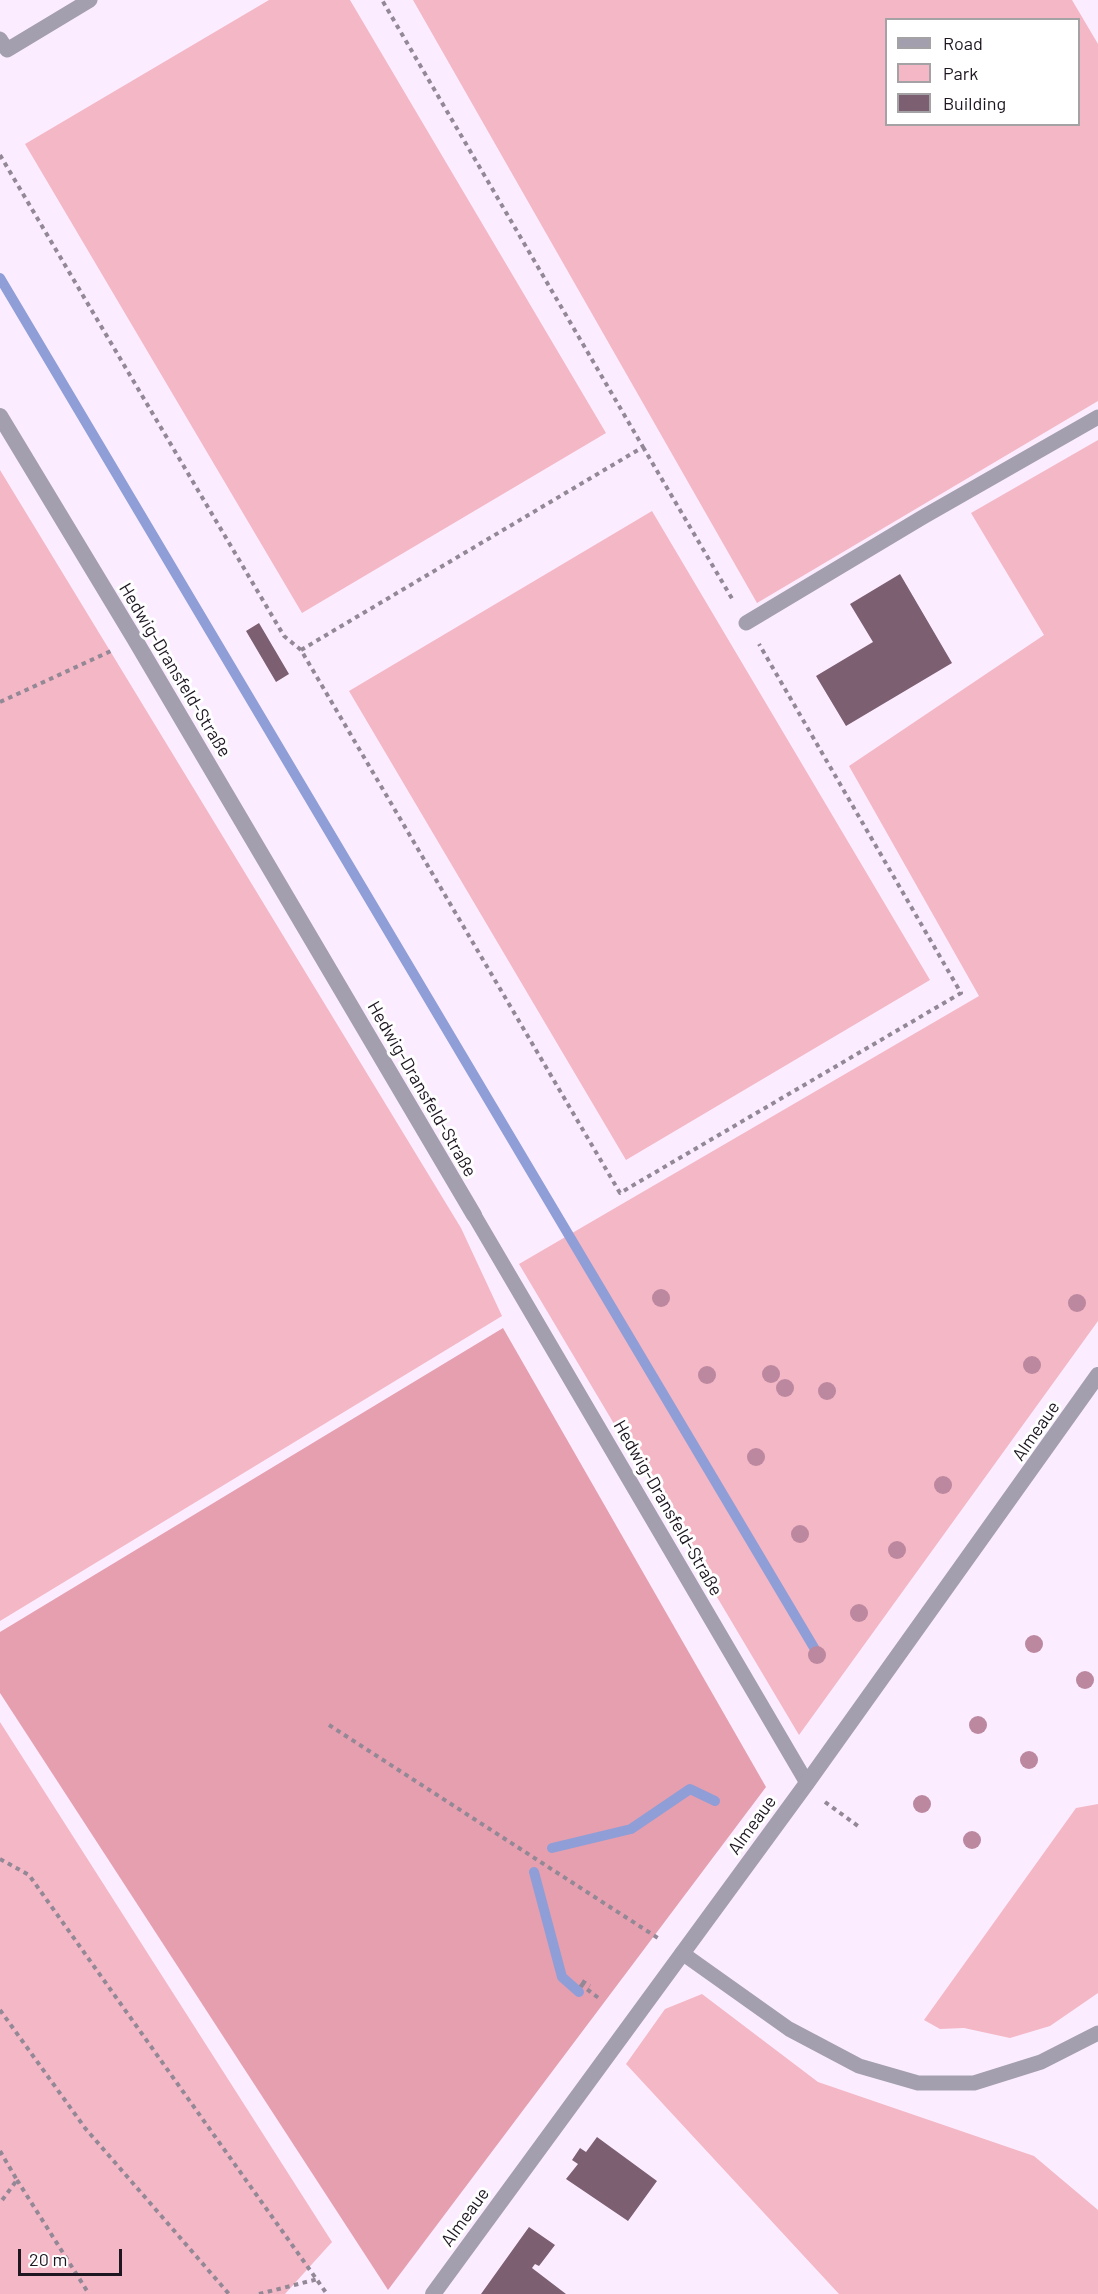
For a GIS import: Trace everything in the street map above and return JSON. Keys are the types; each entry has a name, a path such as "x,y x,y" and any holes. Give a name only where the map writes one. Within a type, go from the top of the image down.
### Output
{"street":[{"name":"Hedwig-Dransfeld-Straße","path":"0,416 134,638 474,1215"},
{"name":"Almeaue","path":"433,2294 807,1783 1098,1376"}],"lane":[{"path":"0,39 7,50 90,0"},
{"path":"746,622 922,517 1098,417"},
{"name":"Hedwig-Dransfeld-Straße","path":"474,1215 807,1783"},
{"path":"682,1953 789,2029 859,2066 918,2083 974,2083 1041,2062 1098,2033"}],"path":[{"path":"0,155 11,168 284,636 301,650 620,1193 961,993 382,0"},
{"path":"301,650 643,447"},
{"path":"0,702 80,667 134,638"},
{"path":"329,1725 682,1953"},
{"path":"807,1783 822,1800 858,1826"},
{"path":"0,1859 29,1875 327,2294"},
{"path":"590,1986 581,1983 600,1999"},
{"path":"0,2010 85,2128 229,2294"},
{"path":"0,2151 89,2294"},
{"path":"0,2203 17,2180"},
{"path":"259,2294 318,2279"}],"green space":[{"path":"269,0 350,0 606,433 302,613 25,144"},
{"path":"413,0 1072,0 1098,44 1098,401 757,603"},
{"path":"1098,440 1098,1321 799,1735 519,1264 979,996 849,766 1044,635 971,513"},
{"path":"0,470 461,1228 502,1316 0,1621"},
{"path":"652,511 930,980 626,1160 349,691"},
{"path":"0,1722 332,2242 285,2294 0,2294"},
{"path":"1098,1804 1098,1993 1050,2026 1010,2038 964,2028 940,2029 924,2020 1076,1808"},
{"path":"702,1994 818,2082 1034,2156 1098,2210 1098,2294 839,2294 626,2064 665,2009"}],"shaded area":[{"path":"503,1328 766,1787 388,2290 0,1693 0,1632"}],"building":[{"path":"900,574 952,663 846,726 816,676 873,642 850,604"},
{"path":"259,623 289,674 276,682 246,631"},
{"path":"597,2137 657,2181 628,2221 566,2179 578,2164 572,2160 580,2148 586,2152"},
{"path":"529,2227 555,2245 539,2266 535,2264 532,2268 566,2294 481,2294"}],"waterway":[{"path":"0,278 816,1651"},
{"path":"552,1848 631,1829 690,1789 715,1801"},
{"path":"534,1872 562,1977 579,1992"}]}
